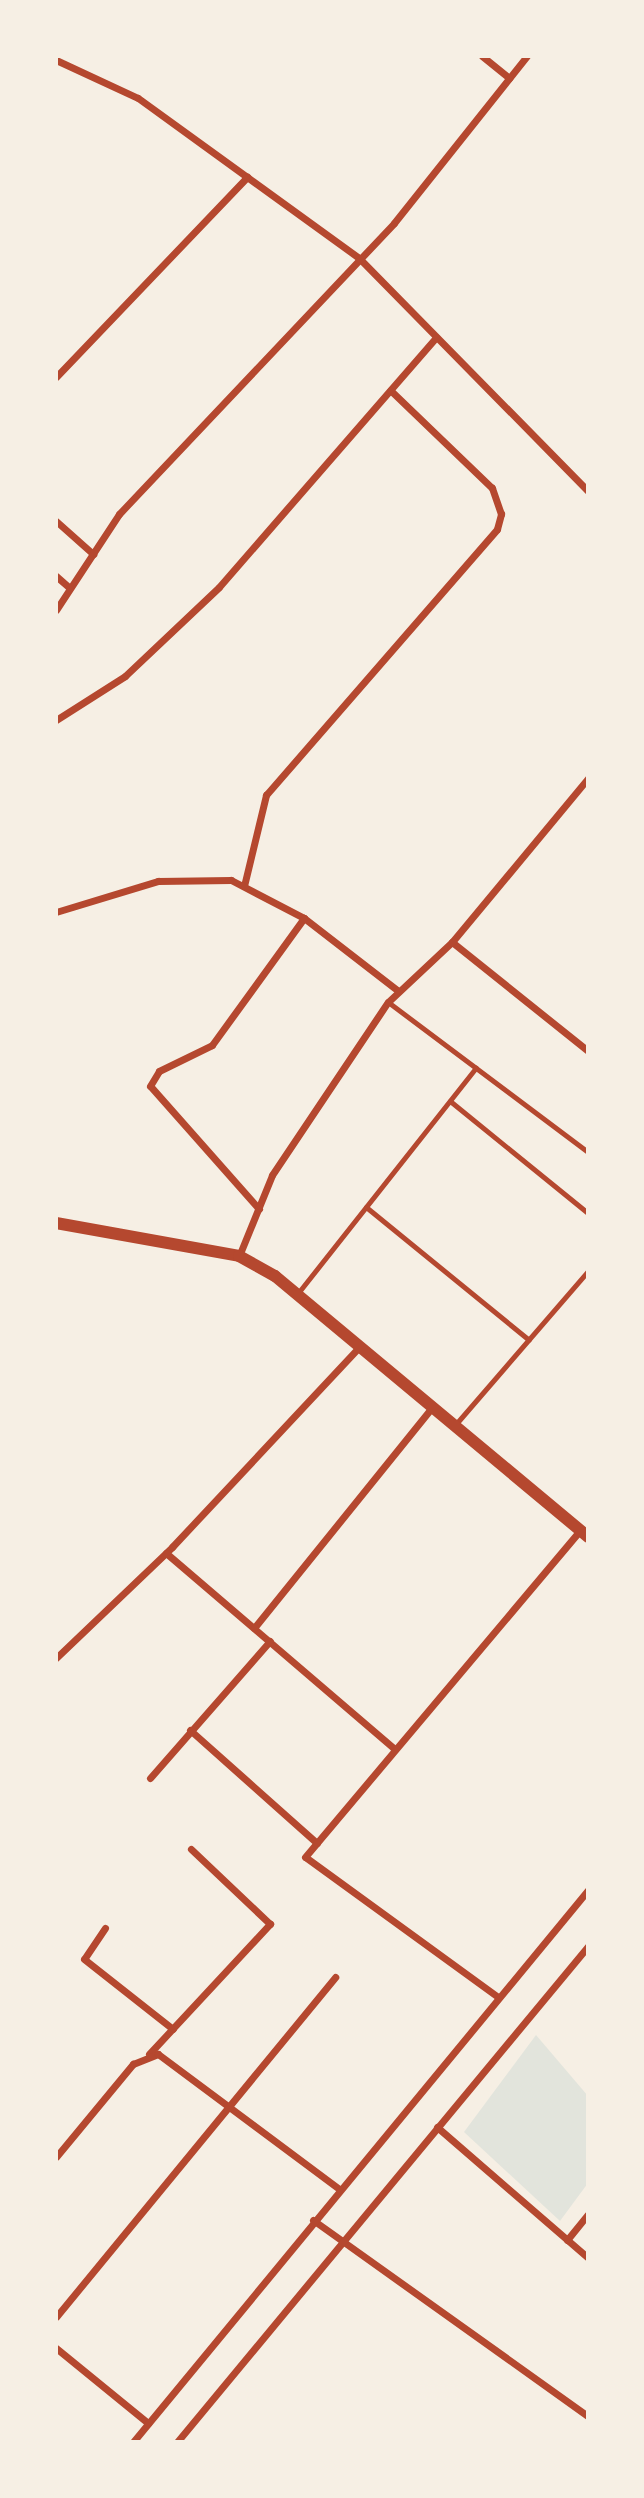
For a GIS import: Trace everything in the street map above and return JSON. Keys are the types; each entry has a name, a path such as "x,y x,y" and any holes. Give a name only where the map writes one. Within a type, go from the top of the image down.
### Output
{"street":[{"path":"482,56 509,78"},
{"path":"56,610 93,554 172,454 359,258 527,56"},
{"path":"56,60 138,98 359,258 588,491"},
{"path":"56,377 247,177"},
{"path":"56,720 125,676 219,587 436,337"},
{"path":"244,886 266,795 498,529 501,514 492,488 390,390"},
{"path":"56,521 93,554"},
{"path":"56,576 70,588"},
{"path":"239,1256 259,1209 322,1093 397,990 452,942 588,778"},
{"path":"56,912 158,881 198,877 244,886 304,918 397,990"},
{"path":"259,1209 150,1086 159,1070 212,1045 304,918"},
{"path":"452,942 588,1051"},
{"path":"56,1223 239,1256 296,1295 357,1349 584,1533 304,1857 498,1997"},
{"path":"56,1658 166,1553 357,1349"},
{"path":"254,1628 431,1409"},
{"path":"166,1553 395,1749"},
{"path":"150,1778 270,1641"},
{"path":"190,1730 317,1843"},
{"path":"56,2157 133,2064 148,2055 270,1924 268,1915 191,1849"},
{"path":"132,2442 588,1890"},
{"path":"105,1928 84,1959 173,2029"},
{"path":"177,2442 588,1946"},
{"path":"56,2317 335,1977"},
{"path":"148,2055 172,2061 339,2189"},
{"path":"437,2127 588,2258"},
{"path":"567,2240 588,2214"},
{"path":"313,2220 588,2416"},
{"path":"56,2348 148,2423"}],"lane":[{"path":"388,1003 588,1152"},
{"path":"296,1295 477,1068"},
{"path":"450,1101 588,1213"},
{"path":"366,1207 529,1340"},
{"path":"453,1427 588,1272"}],"shaded area":[{"path":"536,2035 588,2096 588,2183 560,2221 464,2132"}]}
